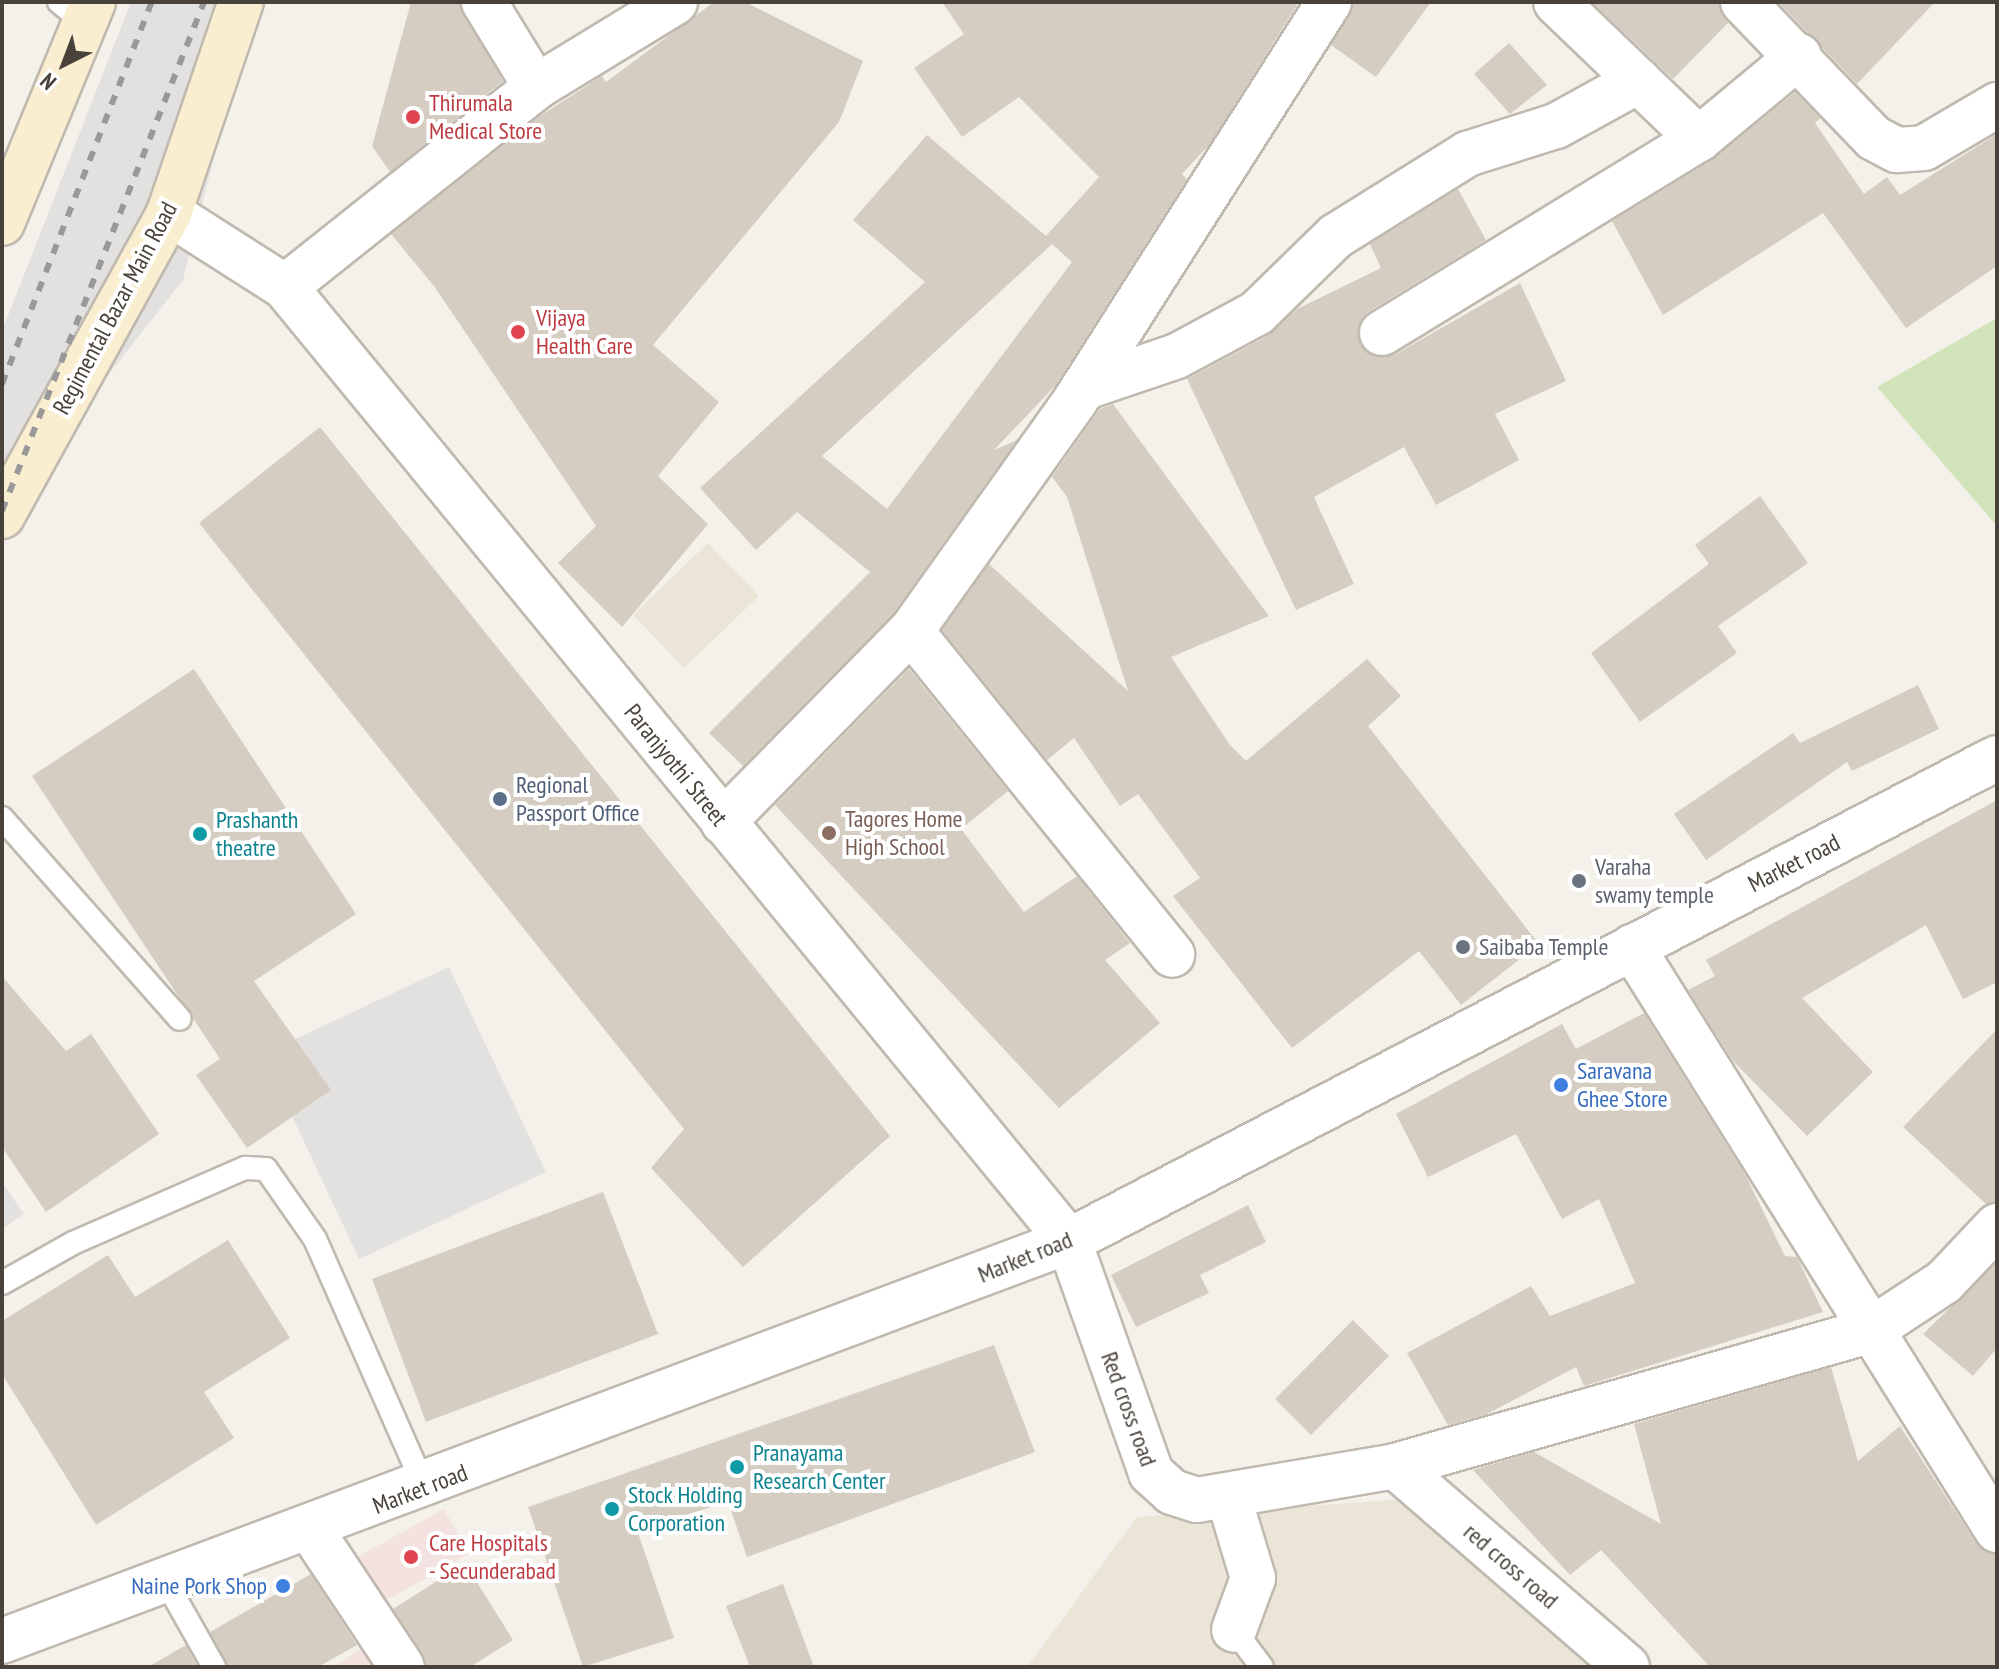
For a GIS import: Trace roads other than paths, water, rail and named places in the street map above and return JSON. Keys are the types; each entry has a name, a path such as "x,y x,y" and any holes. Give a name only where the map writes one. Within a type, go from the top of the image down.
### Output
{"main road":[{"name":"Regimental Bazar Main Road","path":"2,516 169,213 241,2"},
{"path":"2,223 79,9"}],"street":[{"path":"484,2 536,87"},
{"path":"285,287 536,87 675,2"},
{"path":"723,822 911,631 1083,388 1329,2"},
{"path":"1556,2 1699,139"},
{"path":"1743,2 1799,56 1874,138 1897,150 1924,148 1997,105"},
{"path":"1382,333 1699,139 1799,56"},
{"path":"1083,388 1177,356 1257,313 1336,236 1467,154 1556,126 1638,81"},
{"name":"Paranjyothi Street","path":"169,213 285,287 1069,1241"},
{"path":"911,631 1172,955"},
{"name":"Market road","path":"2,1641 425,1488 1069,1241 1997,758"},
{"path":"1632,947 1997,1530"},
{"name":"Red cross road","path":"1069,1241 1151,1473 1172,1492 1197,1500 1395,1466 1871,1330 1944,1282 1997,1226"},
{"name":"red cross road","path":"1395,1466 1627,1667"},
{"path":"1228,1495 1253,1578 1234,1630"},
{"path":"311,1530 402,1667"}],"lane":[{"path":"2,818 180,1019"},
{"path":"2,1283 73,1243 230,1174 266,1169 315,1239 425,1488"},
{"path":"166,1582 214,1667"},
{"path":"1234,1630 1262,1667"}],"railway":[{"path":"2,384 152,2"},
{"path":"2,511 204,2"}],"place":[{"name":"Thirumala Medical Store","path":"413,117"},
{"name":"Vijaya Health Care","path":"518,332"},
{"name":"Regional Passport Office","path":"500,799"},
{"name":"Tagores Home High School","path":"829,833"},
{"name":"Prashanth theatre","path":"200,834"},
{"name":"Varaha swamy temple","path":"1579,881"},
{"name":"Saibaba Temple","path":"1463,947"},
{"name":"Saravana Ghee Store","path":"1561,1085"},
{"name":"Pranayama Research Center","path":"737,1467"},
{"name":"Stock Holding Corporation","path":"612,1509"},
{"name":"Care Hospitals - Secunderabad","path":"411,1557"},
{"name":"Naine Pork Shop","path":"283,1586"}]}
